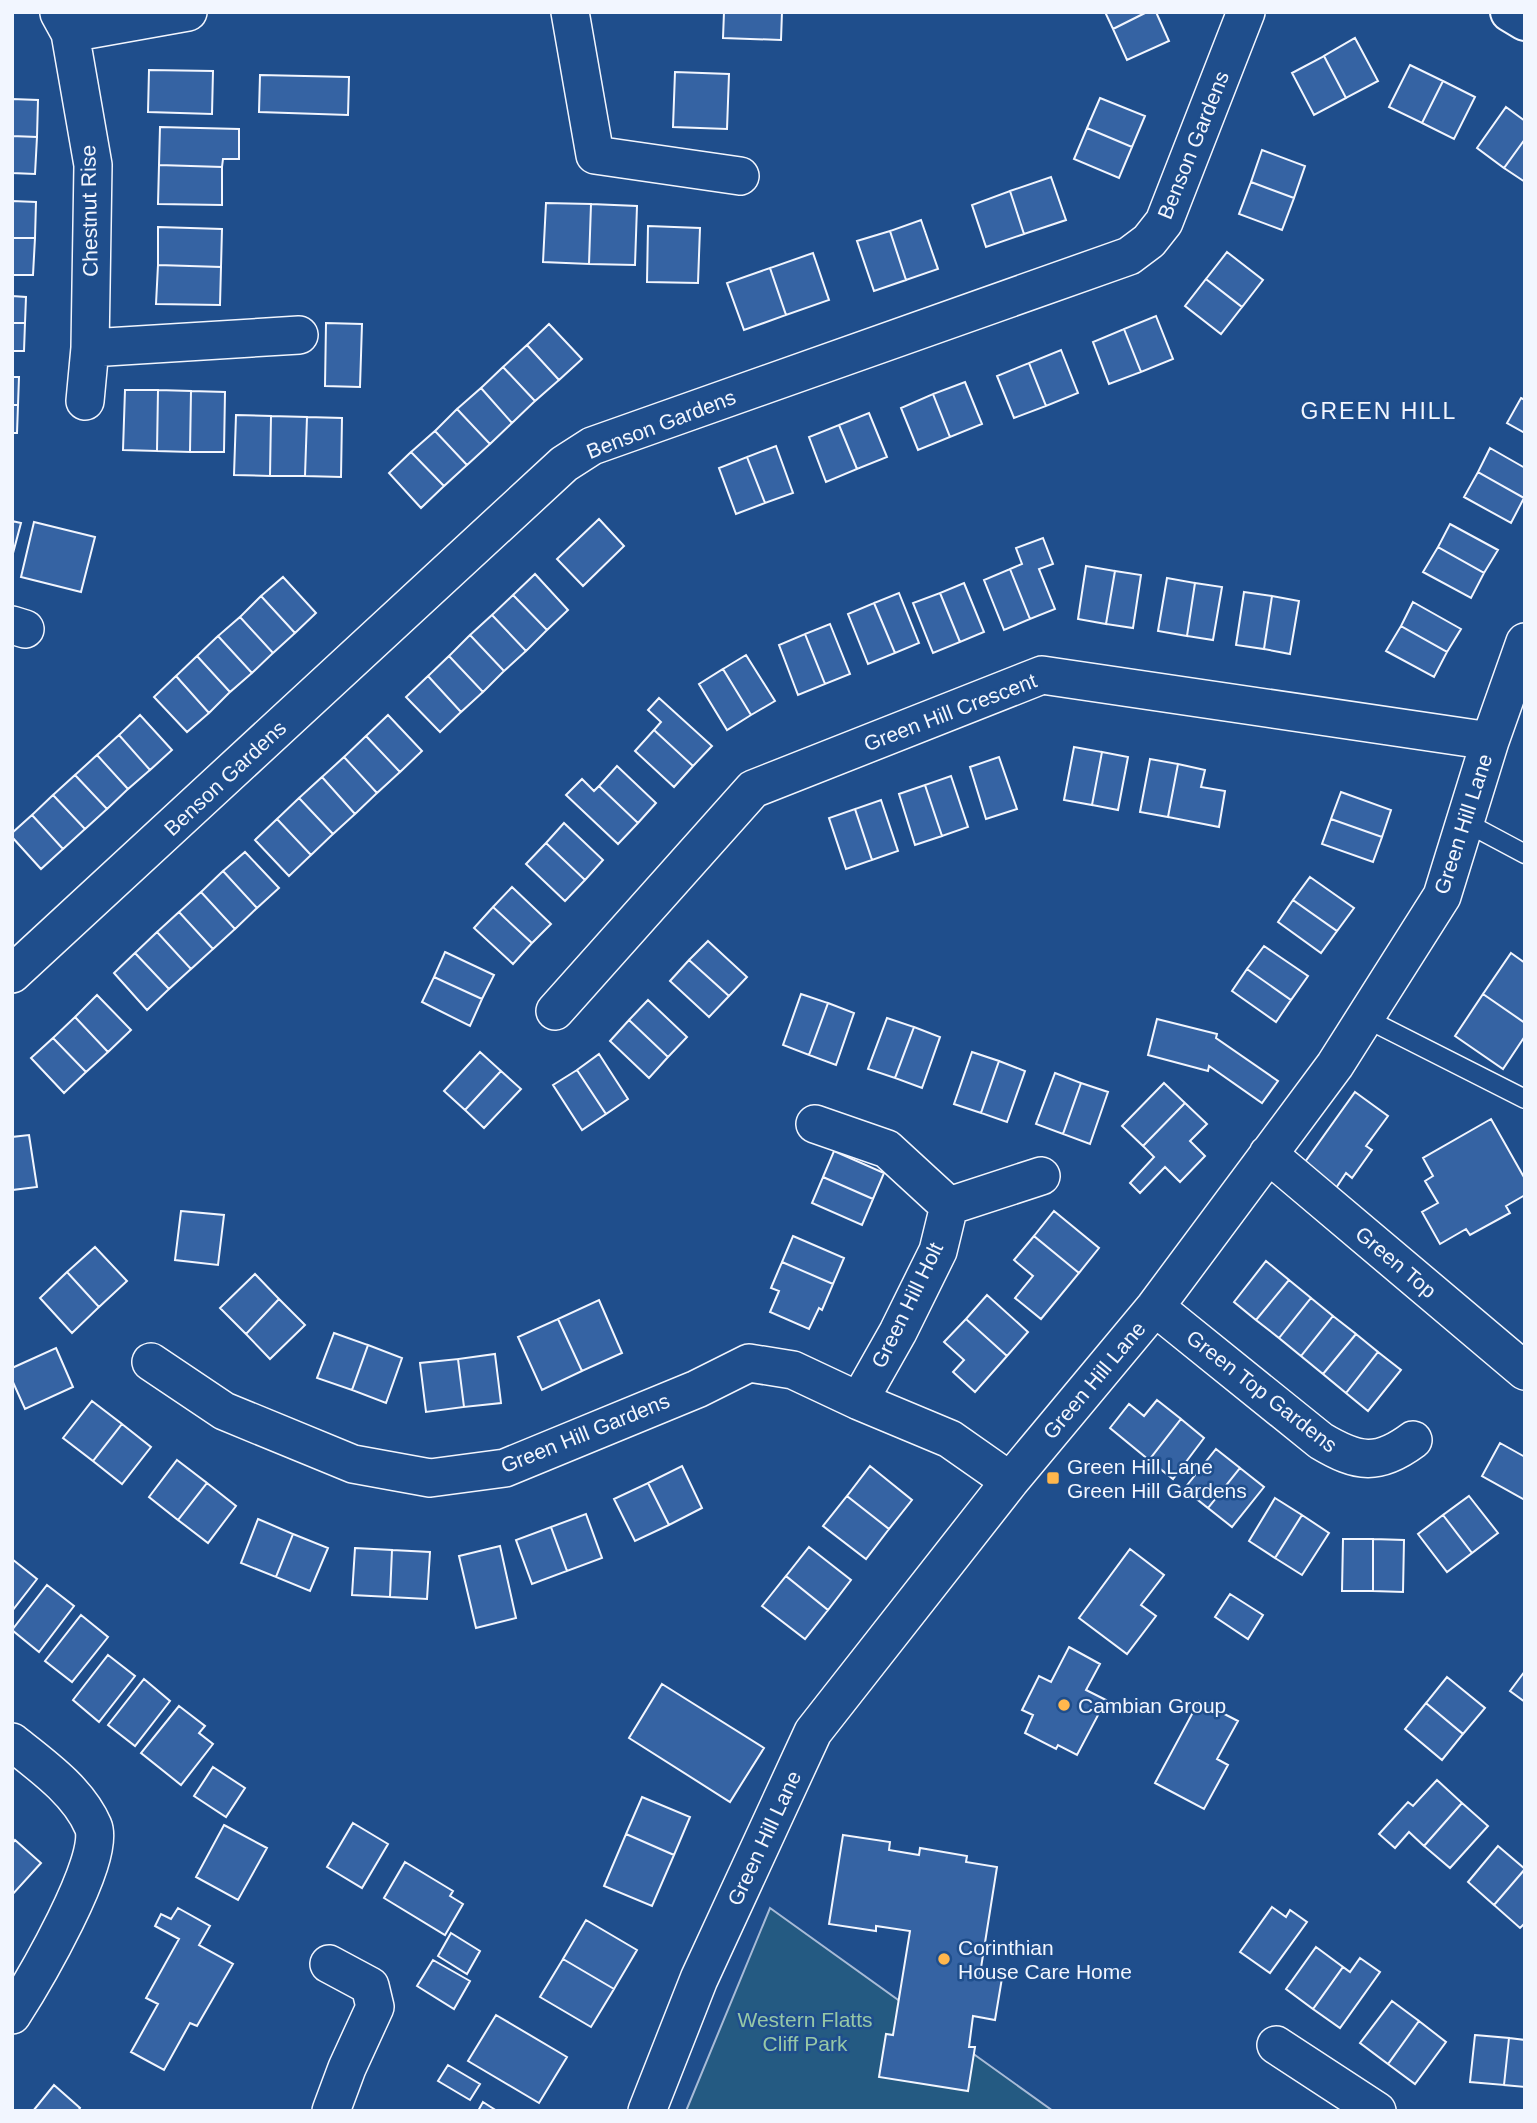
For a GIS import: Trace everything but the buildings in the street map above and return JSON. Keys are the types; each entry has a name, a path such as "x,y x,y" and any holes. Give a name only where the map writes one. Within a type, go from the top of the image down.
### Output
{"street":[{"path":"64,23 188,12"},
{"path":"570,12 595,155 740,176"},
{"name":"Benson Gardens","path":"12,974 564,464 592,446 1129,256 1149,242 1164,222 1246,12"},
{"path":"1510,12 1525,21"},
{"name":"Chestnut Rise","path":"64,23 93,165 90,348 85,401"},
{"path":"90,348 299,335"},
{"name":"Green Hill Lane","path":"647,2111 699,1979 813,1731 1010,1481 1154,1307 1335,1065 1442,896 1490,741 1525,642"},
{"name":"Green Hill Crescent","path":"555,1012 752,789 1042,675 1490,741"},
{"path":"815,1124 887,1149 949,1206 1041,1176"},
{"name":"Green Top","path":"1268,1154 1525,1371"},
{"name":"Green Hill Holt","path":"859,1401 898,1332 938,1251 949,1206"},
{"name":"Green Top Gardens","path":"1154,1307 1321,1441 1345,1455 1369,1459 1394,1454 1413,1440"},
{"name":"Green Hill Gardens","path":"151,1362 223,1411 353,1464 430,1478 505,1468 697,1389 749,1363 793,1370 950,1439 1010,1481"},
{"path":"12,1741 56,1778 78,1803 94,1828 93,1855 82,1887 12,2015"},
{"path":"329,1964 370,1986 376,2007 347,2068 331,2111"},
{"path":"1276,2045 1377,2111"}],"lane":[{"path":"1465,822 1525,854"},
{"path":"1364,1018 1525,1099"}],"green space":[{"name":"Western Flatts Cliff Park","path":"770,1908 1053,2111 686,2111"}],"place":[{"name":"Green Hill Lane Green Hill Gardens","path":"1053,1478"},
{"name":"Cambian Group","path":"1064,1705"},
{"name":"Corinthian House Care Home","path":"944,1959"}],"district":[{"name":"GREEN HILL","path":"1379,411"}]}
